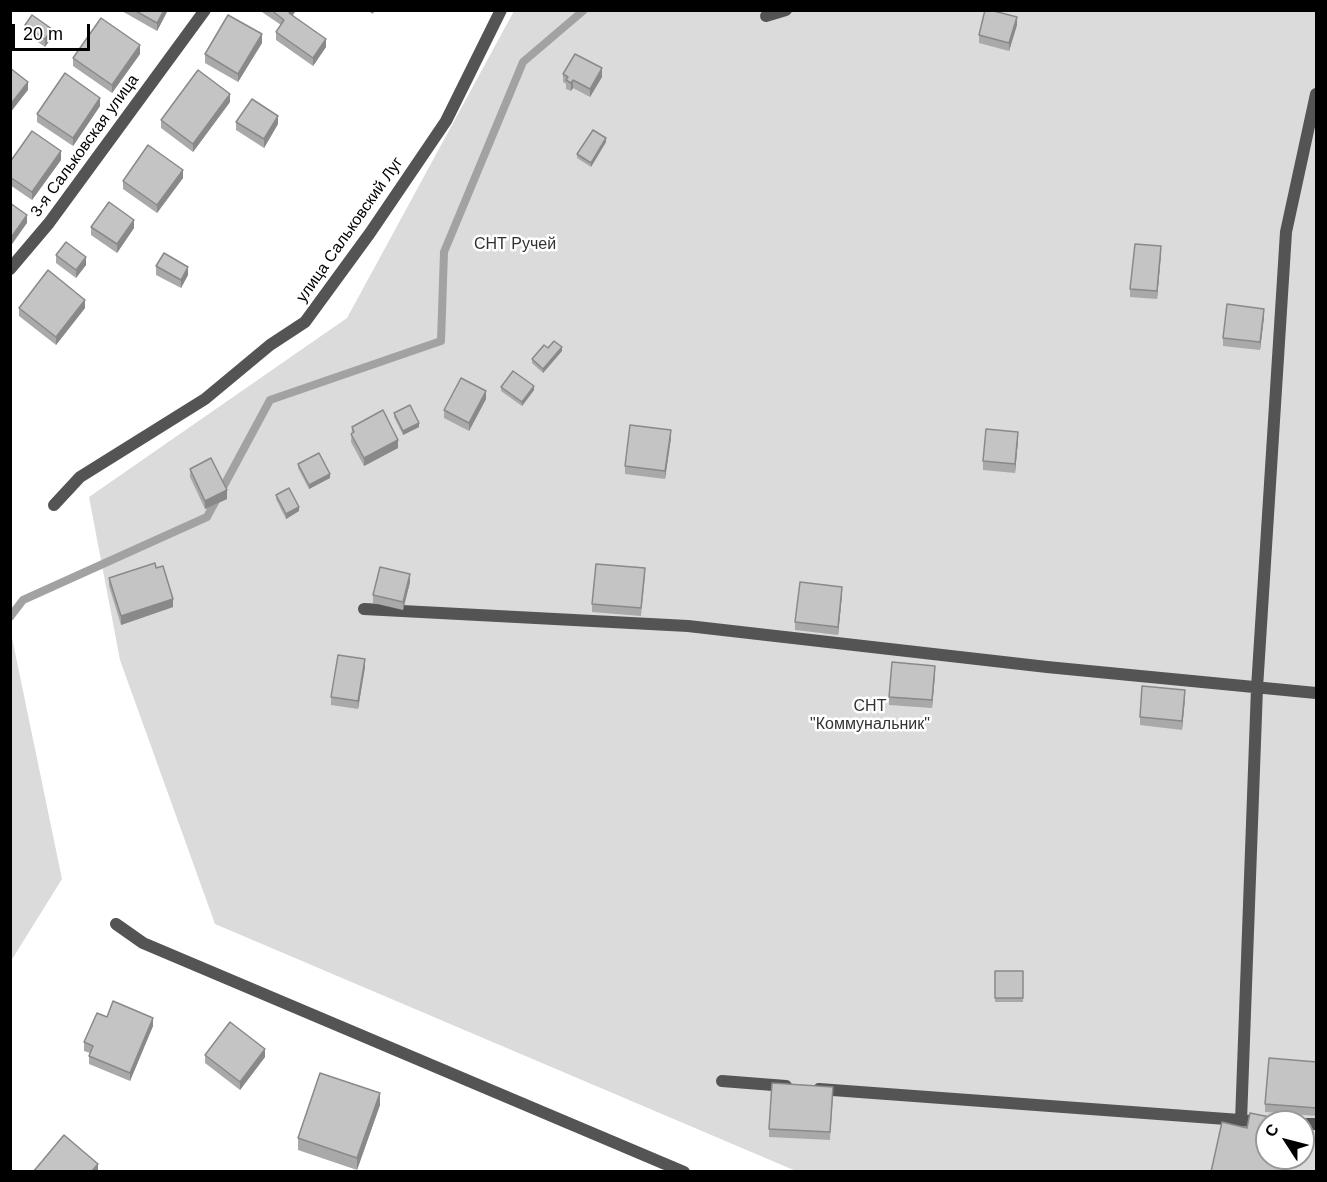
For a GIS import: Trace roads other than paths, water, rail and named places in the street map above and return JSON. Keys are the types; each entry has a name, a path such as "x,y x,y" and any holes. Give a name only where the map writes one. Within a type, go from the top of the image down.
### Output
{"street":[{"name":"3-я Сальковская улица","path":"10,269 50,223 204,10"},
{"name":"улица Сальковский Луг","path":"54,505 80,477 206,399 270,345 305,322 370,233 446,121 501,10"},
{"path":"766,16 786,10"},
{"path":"1241,1121 1257,688 1286,232 1317,94"},
{"path":"364,609 688,626 1047,667 1317,693"},
{"path":"116,924 143,943 684,1172"},
{"path":"722,1081 1255,1122"}],"waterway":[{"path":"10,617 23,600 207,517 270,400 441,341 444,252 523,62 584,10"}],"park label":[{"name":"СНТ Ручей","path":"515,245"},
{"name":"СНТ \"Коммунальник\"","path":"870,716"}]}
